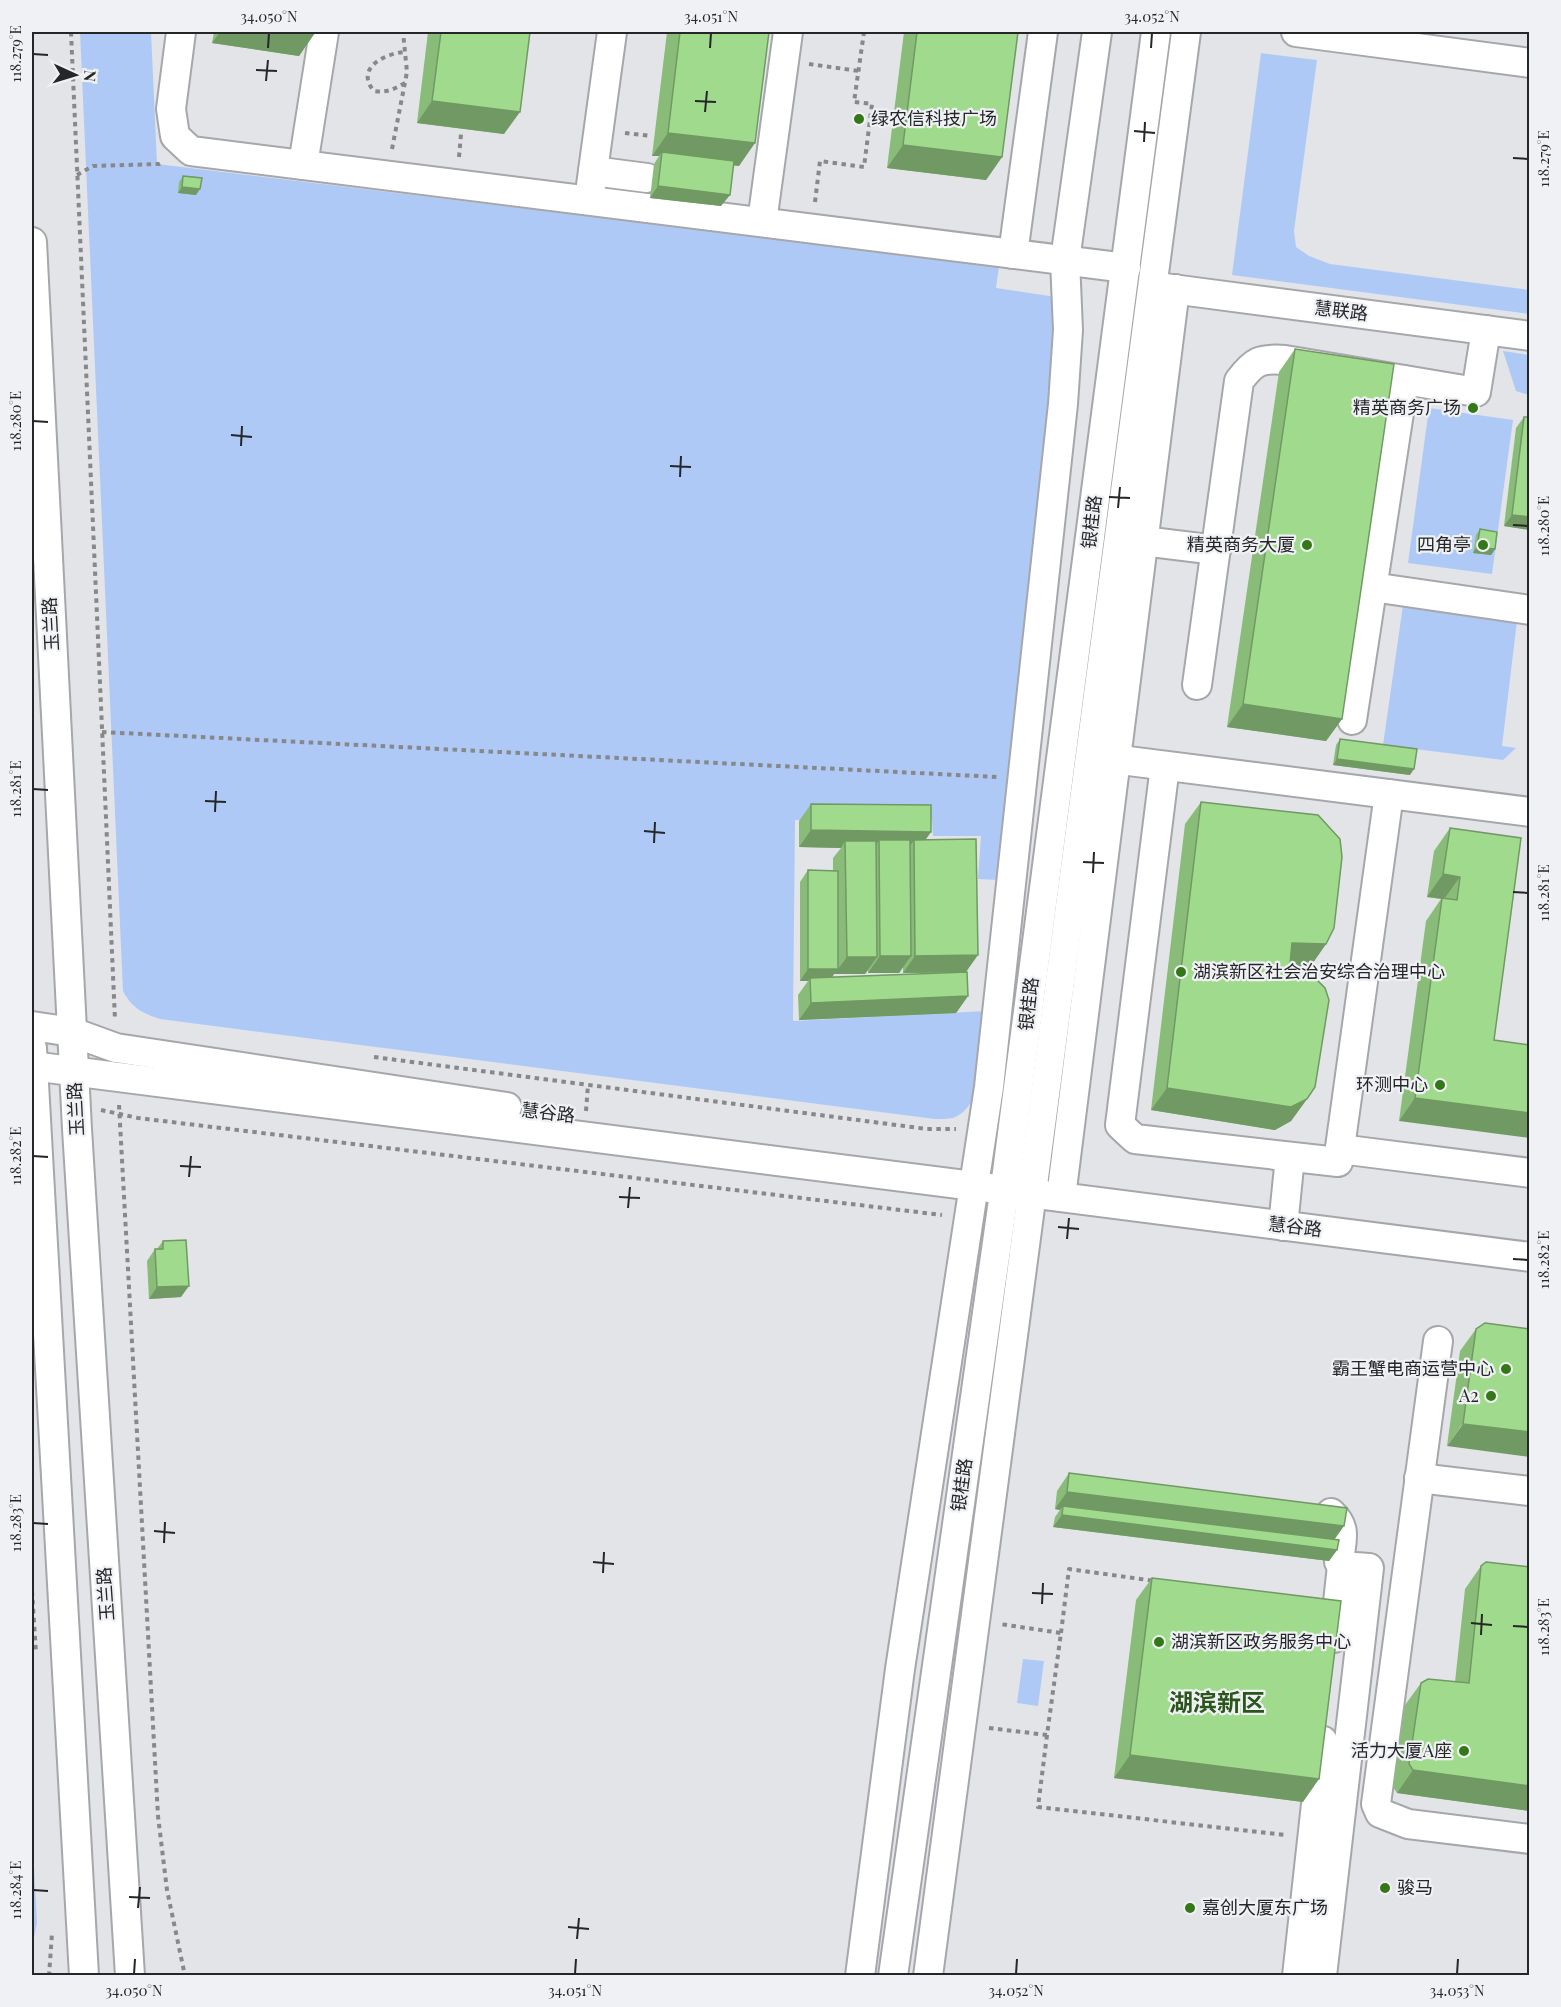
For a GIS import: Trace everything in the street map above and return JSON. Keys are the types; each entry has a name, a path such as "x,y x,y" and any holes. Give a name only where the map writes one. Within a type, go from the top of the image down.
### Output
{"street":[{"path":"181,32 171,110 174,136 191,151 1126,268"},
{"path":"303,165 324,32"},
{"path":"589,200 612,32"},
{"path":"762,222 788,32"},
{"path":"1013,254 1043,32"},
{"path":"860,1976 901,1657 984,1122 1063,404 1068,330 1065,260 1097,32"},
{"name":"银桂路","path":"928,1976 975,1621 1019,1182 1126,268 1156,32"},
{"name":"银桂路","path":"893,1976 1019,1182 1103,758 1164,288 1186,32"},
{"path":"1298,32 1530,63"},
{"path":"593,171 647,178"},
{"name":"玉兰路","path":"32,242 71,1023 130,1976"},
{"path":"1061,1197 1103,758 1143,541 1164,288"},
{"name":"慧联路","path":"1164,288 1530,336"},
{"path":"1197,685 1239,381 1250,366 1265,358 1285,360 1476,392 1486,330"},
{"path":"1352,720 1404,380"},
{"path":"1143,541 1216,550"},
{"path":"1372,587 1530,610"},
{"path":"1103,758 1530,812"},
{"path":"1165,766 1120,1125 1135,1139 1338,1162 1389,794"},
{"name":"慧谷路","path":"32,1026 71,1023 480,1104 975,1177"},
{"path":"32,1048 82,1937 82,1976"},
{"name":"慧谷路","path":"32,1066 74,1073 1019,1182 1061,1197 1530,1257"},
{"path":"1340,1149 1530,1173"},
{"path":"1283,1226 1290,1157"},
{"path":"1438,1341 1376,1804 1380,1813 1408,1824 1530,1839"},
{"path":"1419,1478 1530,1491"},
{"path":"1330,1513 1341,1523 1339,1562 1355,1567"},
{"path":"1331,1664 1355,1567"},
{"path":"1322,1976 1355,1567"},
{"path":"1297,1976 1326,1710"},
{"path":"127,1933 137,1976"}],"path":[{"path":"70,32 118,1031 71,1023"},
{"path":"382,175 397,135 406,82 403,32"},
{"path":"811,228 820,161 864,167 872,104 854,102 864,32"},
{"path":"405,52 391,53 379,58 369,72 368,80 374,91 381,92 388,92 406,82"},
{"path":"784,61 859,71"},
{"path":"77,175 93,166 159,164 186,147"},
{"path":"102,732 1021,778"},
{"path":"366,1056 927,1129 949,1131 984,1122"},
{"path":"117,1078 159,1815 166,1890 185,1976"},
{"path":"76,1105 119,1114 969,1218"},
{"path":"1162,1582 1069,1569 1038,1807 1312,1839"},
{"path":"975,1621 1060,1633"},
{"path":"961,1725 1047,1735"}],"shaded area":[{"path":"80,32 151,32 157,164 999,266 996,288 1056,297 1061,304 1000,880 978,879 981,836 933,836 932,820 795,820 793,1021 987,1011 982,1071 978,1087 964,1111 953,1118 935,1119 160,1019 143,1012 130,1002 123,991"},
{"path":"1261,53 1317,60 1294,231 1296,247 1309,256 1330,264 1529,290 1529,314 1232,275"},
{"path":"1503,351 1529,355 1529,395 1516,391"},
{"path":"1429,408 1513,420 1492,574 1408,563"},
{"path":"1403,605 1517,621 1502,746 1516,748 1503,760 1383,745"},
{"path":"1023,1659 1044,1661 1038,1706 1017,1703"},
{"path":"32,1829 37,1923 32,1947"}],"building":[{"path":"441,32 530,32 520,112 432,101"},
{"path":"680,32 769,32 755,143 668,133"},
{"path":"917,32 1018,32 1002,157 903,145"},
{"path":"662,152 734,161 730,195 658,186"},
{"path":"183,176 202,178 200,189 182,187"},
{"path":"1295,349 1394,364 1342,719 1243,704"},
{"path":"1524,417 1530,417 1530,517 1512,515"},
{"path":"1480,529 1497,532 1495,549 1477,547"},
{"path":"1340,739 1417,749 1414,769 1337,759"},
{"path":"1201,802 1318,815 1340,839 1342,857 1334,928 1326,944 1292,943 1289,975 1316,979 1325,988 1329,1000 1315,1087 1307,1099 1291,1107 1167,1088"},
{"path":"811,804 931,805 931,832 811,830"},
{"path":"1450,828 1521,838 1494,1040 1530,1045 1530,1113 1415,1098 1442,898 1457,900 1460,877 1443,874"},
{"path":"976,839 978,955 915,956 914,840"},
{"path":"879,840 910,840 911,956 880,956"},
{"path":"845,841 876,841 877,957 847,957"},
{"path":"808,870 838,871 838,969 808,969"},
{"path":"967,972 968,996 811,1003 810,978"},
{"path":"186,1240 189,1286 157,1287 155,1249 163,1249 163,1241"},
{"name":"A2","path":"1485,1323 1530,1329 1530,1432 1463,1424 1476,1329"},
{"path":"1069,1473 1347,1508 1344,1526 1067,1492"},
{"path":"1063,1506 1339,1540 1337,1550 1062,1515"},
{"path":"1486,1562 1530,1567 1530,1786 1413,1770 1409,1764 1421,1683 1428,1679 1469,1683 1481,1566"},
{"path":"1152,1578 1341,1601 1319,1779 1130,1755"}],"place":[{"name":"绿农信科技广场","path":"859,119"},
{"name":"精英商务广场","path":"1473,408"},
{"name":"精英商务大厦","path":"1307,545"},
{"name":"四角亭","path":"1483,545"},
{"name":"湖滨新区社会治安综合治理中心","path":"1181,972"},
{"name":"环测中心","path":"1440,1085"},
{"name":"霸王蟹电商运营中心","path":"1506,1369"},
{"name":"A2","path":"1491,1396"},
{"name":"湖滨新区政务服务中心","path":"1159,1642"},
{"name":"活力大厦A座","path":"1464,1751"},
{"name":"骏马","path":"1385,1888"},
{"name":"嘉创大厦东广场","path":"1190,1908"}],"district":[{"name":"湖滨新区","path":"1217,1703"}]}
